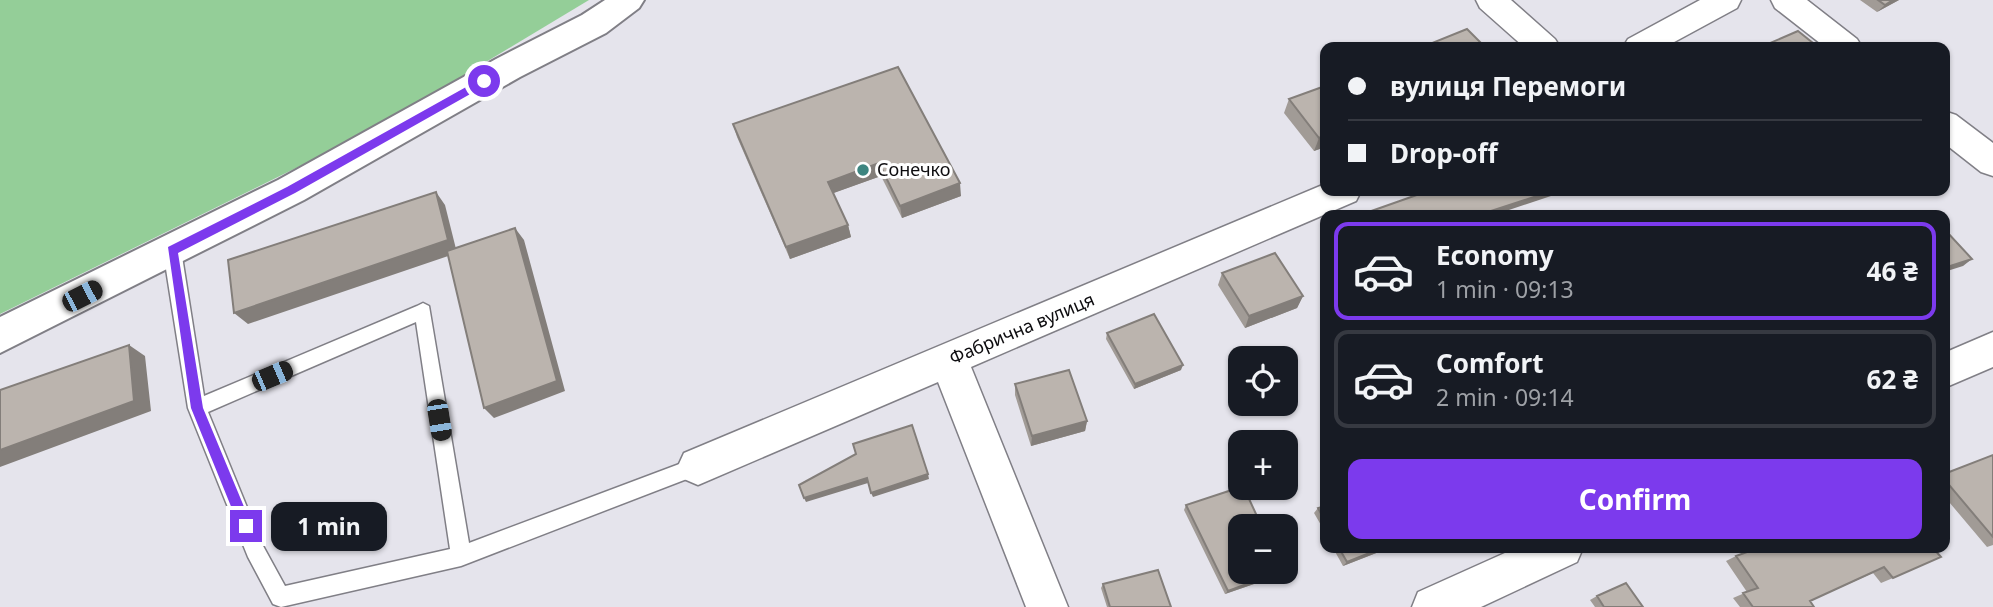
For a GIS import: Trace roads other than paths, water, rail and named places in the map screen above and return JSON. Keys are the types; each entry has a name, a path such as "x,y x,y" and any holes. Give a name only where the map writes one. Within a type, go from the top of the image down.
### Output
{"street":[{"path":"0,336 291,190 509,68 594,24 628,0"},
{"path":"1491,0 1538,42"},
{"path":"1648,42 1726,0"},
{"path":"1786,0 1840,42"},
{"path":"1950,129 1993,162"},
{"name":"Фабрична вулиця","path":"698,466 1332,196"},
{"path":"1950,368 1993,349"},
{"path":"949,360 1047,607"},
{"path":"1433,607 1551,553"}],"lane":[{"path":"172,250 197,408 255,550 280,597 461,556 698,466"},
{"path":"197,408 422,311 461,556"}],"place":[{"name":"Сонечко","path":"863,170"}]}
